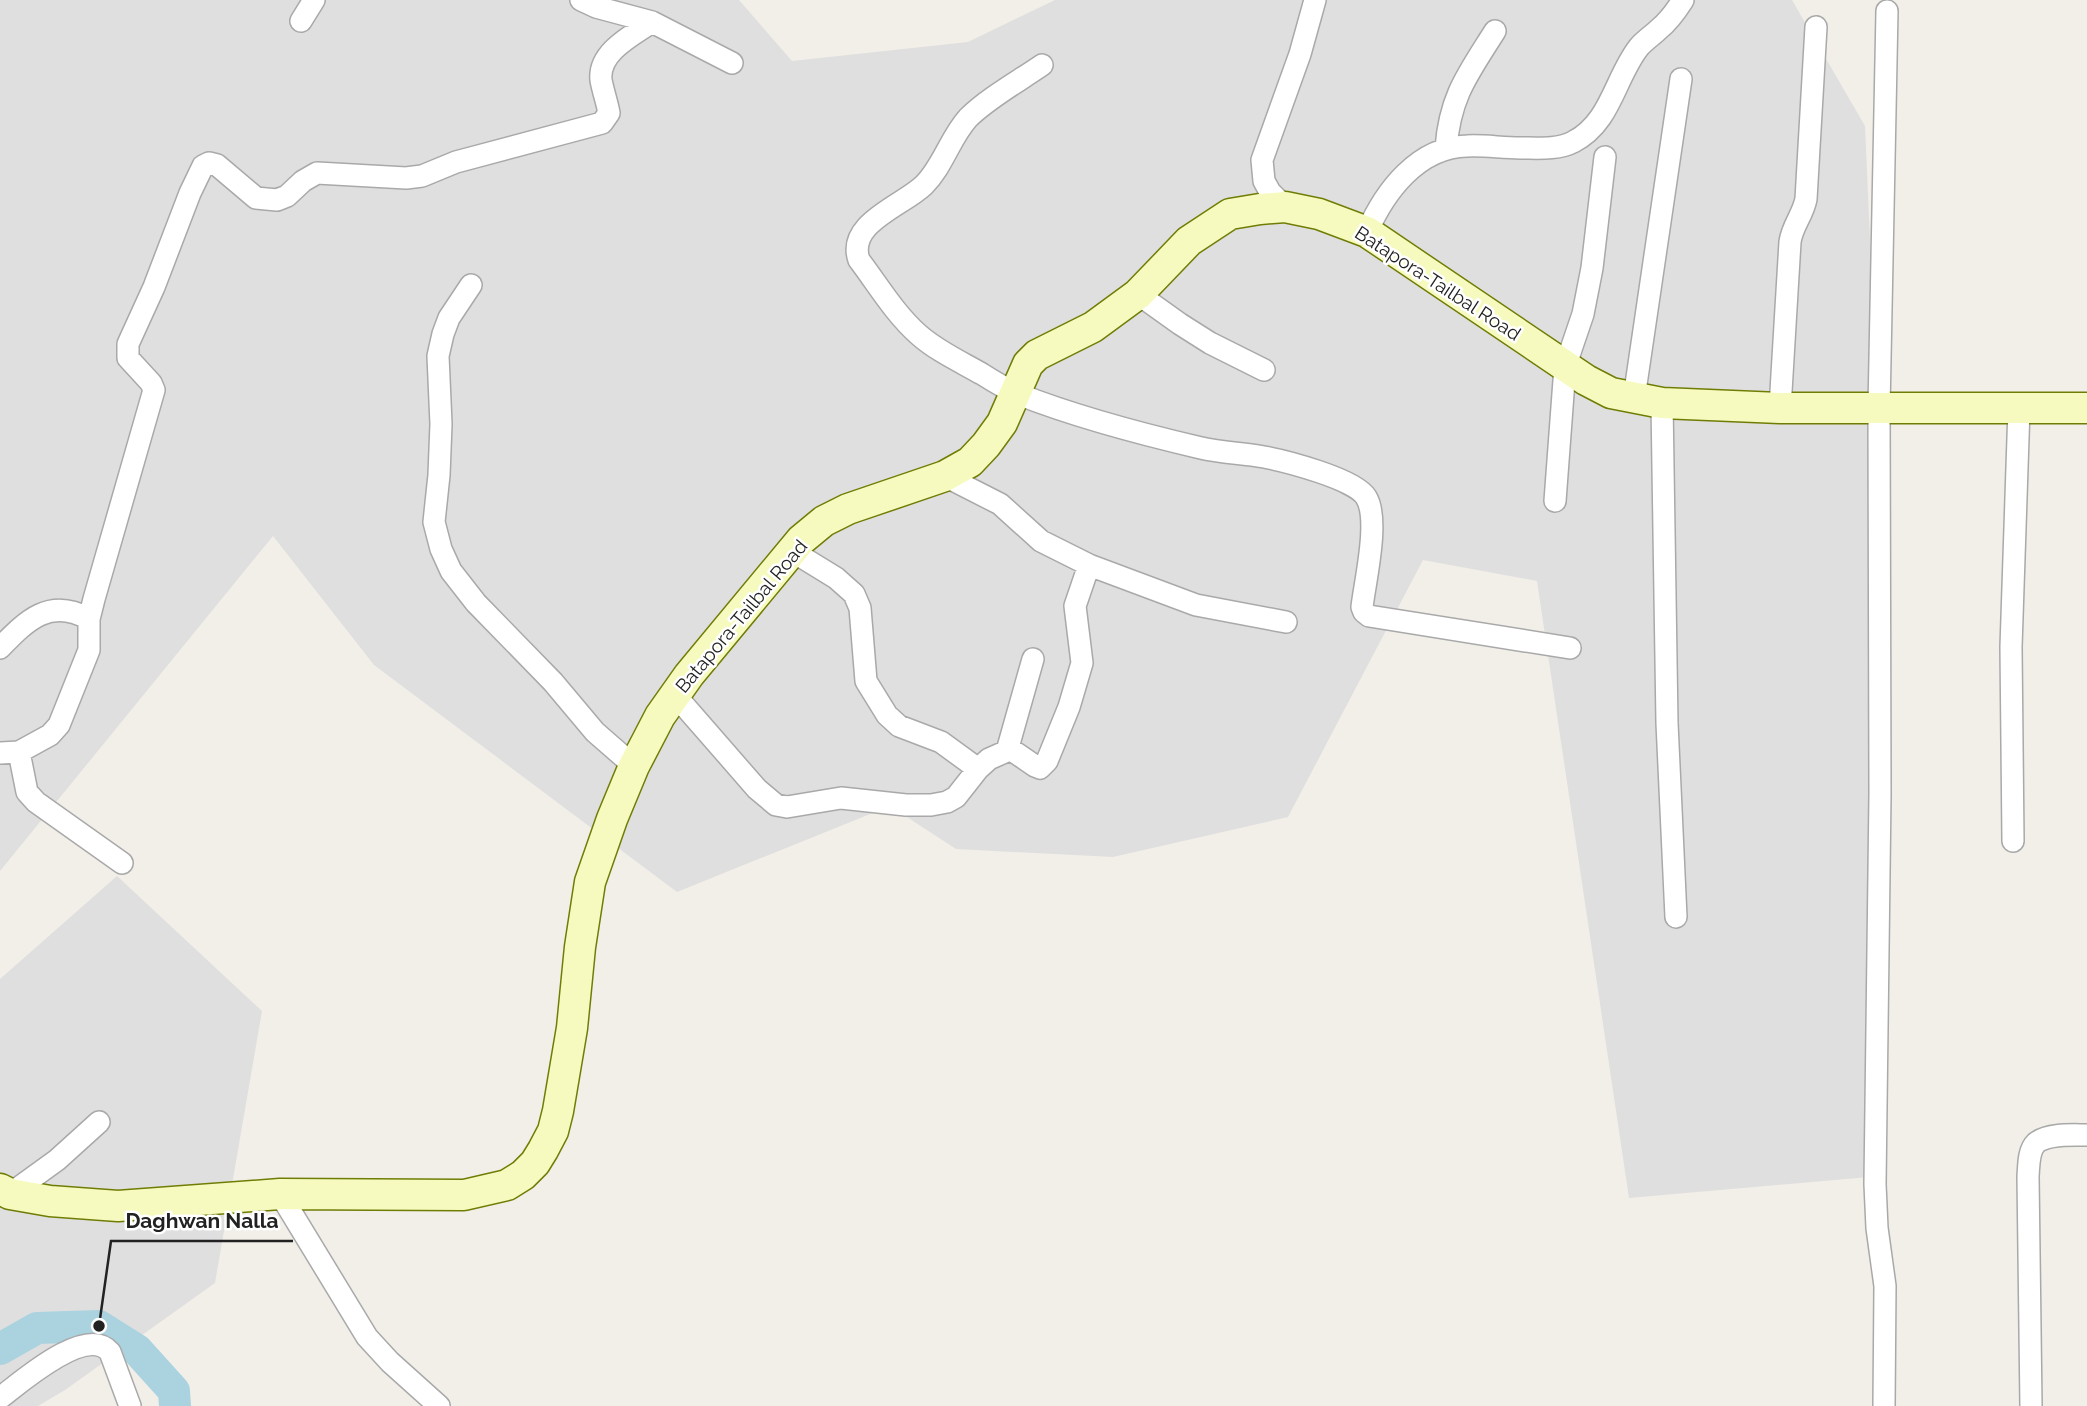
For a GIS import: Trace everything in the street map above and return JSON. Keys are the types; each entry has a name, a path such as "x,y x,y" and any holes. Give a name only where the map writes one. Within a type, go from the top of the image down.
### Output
{"main road":[{"name":"Batapora-Tailbal Road","path":"5,1192 50,1201 118,1206 280,1195 464,1195 507,1185 523,1175 535,1163 553,1131 558,1111 572,1028 590,882 612,819 635,766 660,716 675,695 712,646 801,540 824,522 848,509 945,476 970,462 1002,423 1022,375 1037,355 1093,327 1138,293 1189,241 1230,215 1285,207 1319,214 1367,232 1564,367 1599,388 1648,400 1780,408 2087,408"}],"street":[{"path":"301,21 314,0"},
{"path":"581,0 596,7 643,13 732,63"},
{"path":"1285,207 1270,192 1264,181 1262,160 1300,54 1315,0"},
{"path":"1367,232 1376,212 1406,173 1423,159 1446,148 1558,147 1572,143 1588,133 1607,109 1638,48 1670,19 1683,0"},
{"path":"1884,1406 1885,1286 1877,1228 1875,1184 1880,794 1879,408 1888,11"},
{"path":"122,863 36,802 27,792 10,752 50,735 59,725 89,650 89,619 154,390 128,358 128,344 203,166 209,163 217,165 256,198 277,200 287,196 303,181 317,173 406,178 422,176 456,162 602,123 609,113 601,78 603,65 643,13"},
{"path":"1780,408 1790,242 1792,230 1803,211 1806,199 1816,27"},
{"path":"1446,148 1448,127 1461,85 1495,31"},
{"path":"1042,65 969,117 930,177 917,191 874,219 862,236 857,253 859,260 905,321 939,349 1016,394 1090,418 1200,448 1275,460 1354,486 1366,497 1371,512 1370,550 1362,607 1368,616 1570,648"},
{"path":"1676,917 1648,400 1681,79"},
{"path":"1555,501 1564,367 1583,314 1592,268 1605,157"},
{"path":"471,285 449,318 438,356 441,424 434,522 440,549 451,571 476,603 553,682 595,732 635,766"},
{"path":"1138,293 1210,343 1264,370"},
{"path":"2013,841 2011,647 2019,408"},
{"path":"945,476 1000,504 1041,541 1089,565 1196,605 1286,622"},
{"path":"792,551 836,578 853,594 860,608 866,681 887,715 899,726 941,742 978,769"},
{"path":"675,695 757,789 776,805 787,807 841,798 906,805 947,802 956,797 989,759 1007,751 1013,751 1040,768 1047,761 1069,707 1082,663 1075,606 1089,565"},
{"path":"0,648 22,625 51,610 66,610 89,619"},
{"path":"1007,751 1033,659"},
{"path":"5,1192 57,1160 99,1122"},
{"path":"2031,1406 2029,1158 2036,1143 2048,1138 2087,1135"},
{"path":"280,1195 367,1337 390,1362 439,1406"},
{"path":"0,1398 48,1362 73,1348 99,1345 110,1352 130,1406"}],"shaded area":[{"path":"0,0 739,0 792,61 968,42 1055,0 1792,0 1865,126 1872,285 1869,1177 1629,1198 1537,581 1423,560 1288,817 1113,857 956,849 890,806 677,892 374,665 273,536 0,871"},
{"path":"117,876 262,1011 215,1283 65,1390 38,1406 0,1406 0,979"}],"waterway":[{"path":"0,1349 37,1328 99,1326 137,1350 174,1391 175,1406"}],"place":[{"name":"Daghwan Nalla","path":"99,1326"}]}
